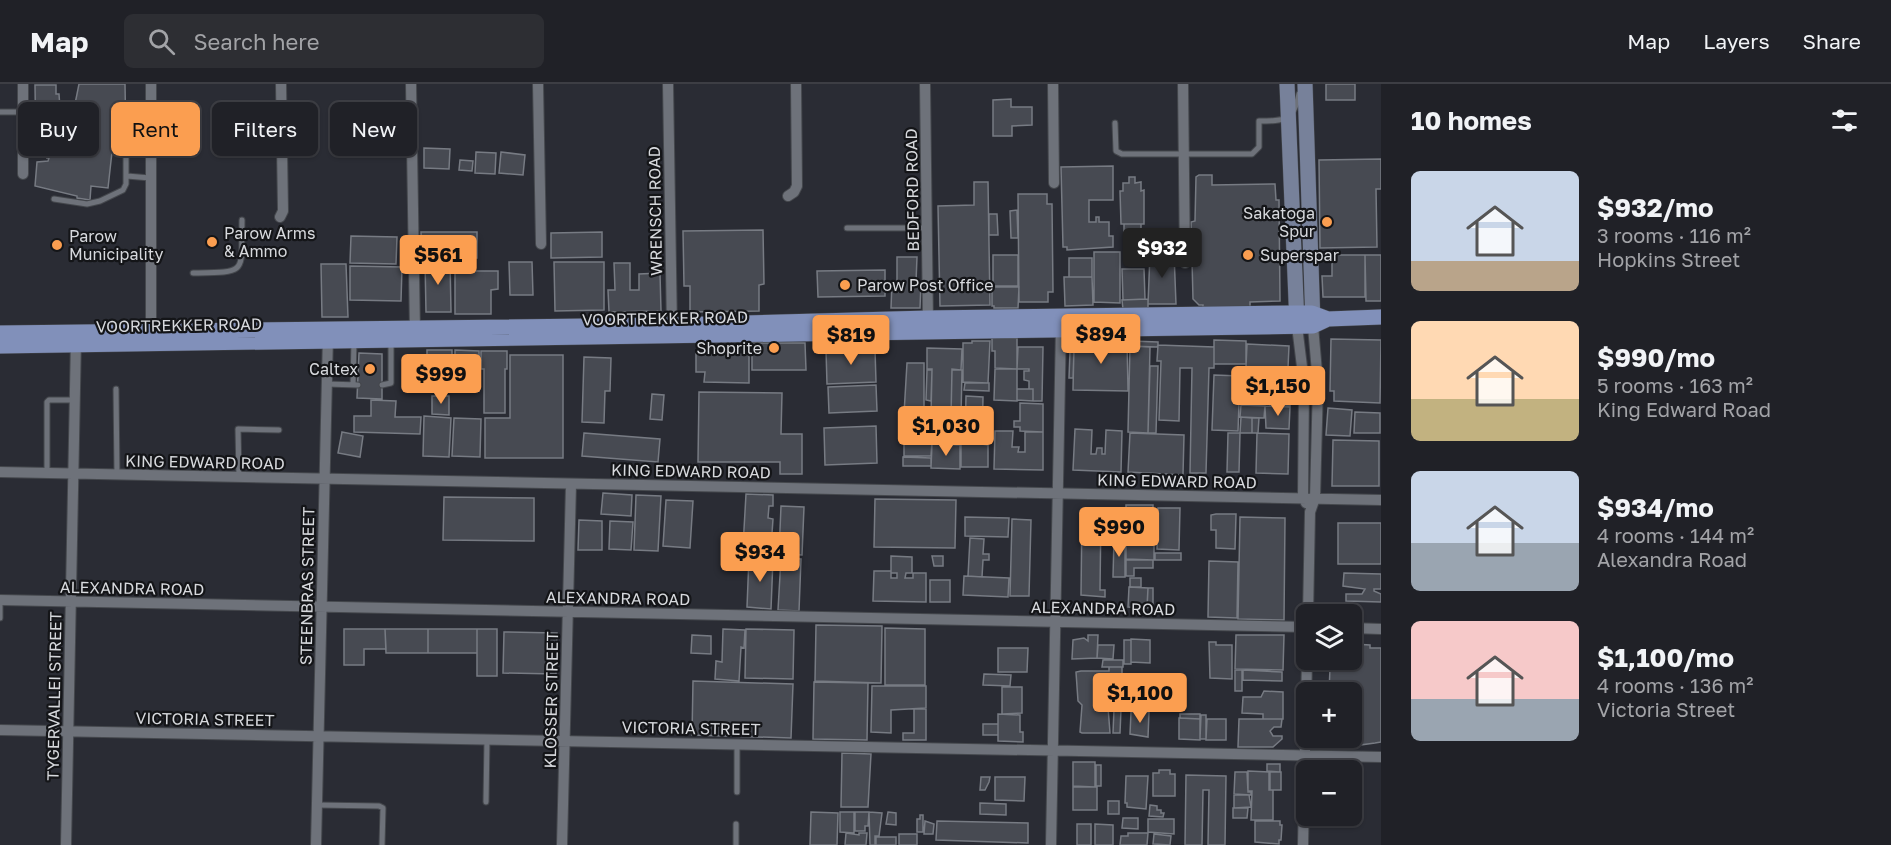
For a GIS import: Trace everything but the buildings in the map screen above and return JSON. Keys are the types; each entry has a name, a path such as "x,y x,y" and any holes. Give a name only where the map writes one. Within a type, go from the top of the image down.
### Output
{"main road":[{"path":"1287,84 1296,320"},
{"path":"1304,84 1313,320"},
{"name":"VOORTREKKER ROAD","path":"0,333 76,338 151,338 672,331 928,324 1313,320 1381,317"},
{"name":"VOORTREKKER ROAD","path":"328,334 354,340 391,340 415,333"},
{"name":"VOORTREKKER ROAD","path":"0,346 76,338"}],"street":[{"path":"23,84 23,102"},
{"path":"151,84 151,338"},
{"path":"279,217 283,211 281,84"},
{"path":"411,84 415,333"},
{"path":"538,84 541,244"},
{"name":"WRENSCH ROAD","path":"668,84 672,331"},
{"path":"788,196 797,186 796,84"},
{"path":"1053,84 1054,183"},
{"path":"1182,84 1185,263"},
{"name":"BEDFORD ROAD","path":"926,89 928,324"},
{"path":"23,156 23,174"},
{"path":"1296,320 1304,383 1303,498 1310,512"},
{"path":"1308,604 1310,512 1315,498 1318,384 1313,320"},
{"path":"1051,845 1061,322"},
{"name":"STEENBRAS STREET","path":"316,845 328,334"},
{"name":"TYGERVALLEI STREET","path":"66,845 76,338"},
{"name":"KING EDWARD ROAD","path":"0,472 1381,500"},
{"name":"KLOSSER STREET","path":"562,845 571,484"},
{"name":"ALEXANDRA ROAD","path":"0,600 1296,627"},
{"path":"1362,628 1381,629"},
{"path":"1303,845 1307,670"},
{"name":"VICTORIA STREET","path":"0,730 1381,757"}],"lane":[{"path":"1115,123 1115,147 1119,153 1252,154 1259,147 1259,121 1278,121 1296,110 1304,84"},
{"path":"0,112 18,112"},
{"path":"54,199 79,204 100,201 123,190 127,176 126,156"},
{"path":"127,176 152,177"},
{"path":"193,273 228,273 238,269 241,262 242,220"},
{"path":"847,228 927,228"},
{"path":"327,384 355,384 354,340"},
{"path":"386,385 391,379 391,340"},
{"path":"117,389 117,475"},
{"path":"47,473 47,402 75,400"},
{"path":"239,477 238,429 279,430"},
{"path":"0,600 0,618"},
{"path":"486,802 487,739"},
{"path":"737,744 737,792"},
{"path":"317,805 383,808 382,845"},
{"path":"736,824 736,845"}],"place":[{"name":"Sakatoga Spur","path":"1327,222"},
{"name":"Parow Arms & Ammo","path":"212,242"},
{"name":"Parow Municipality","path":"57,245"},
{"name":"Superspar","path":"1248,255"},
{"name":"Parow Post Office","path":"845,285"},
{"name":"Shoprite","path":"774,348"},
{"name":"Caltex","path":"370,369"}]}
